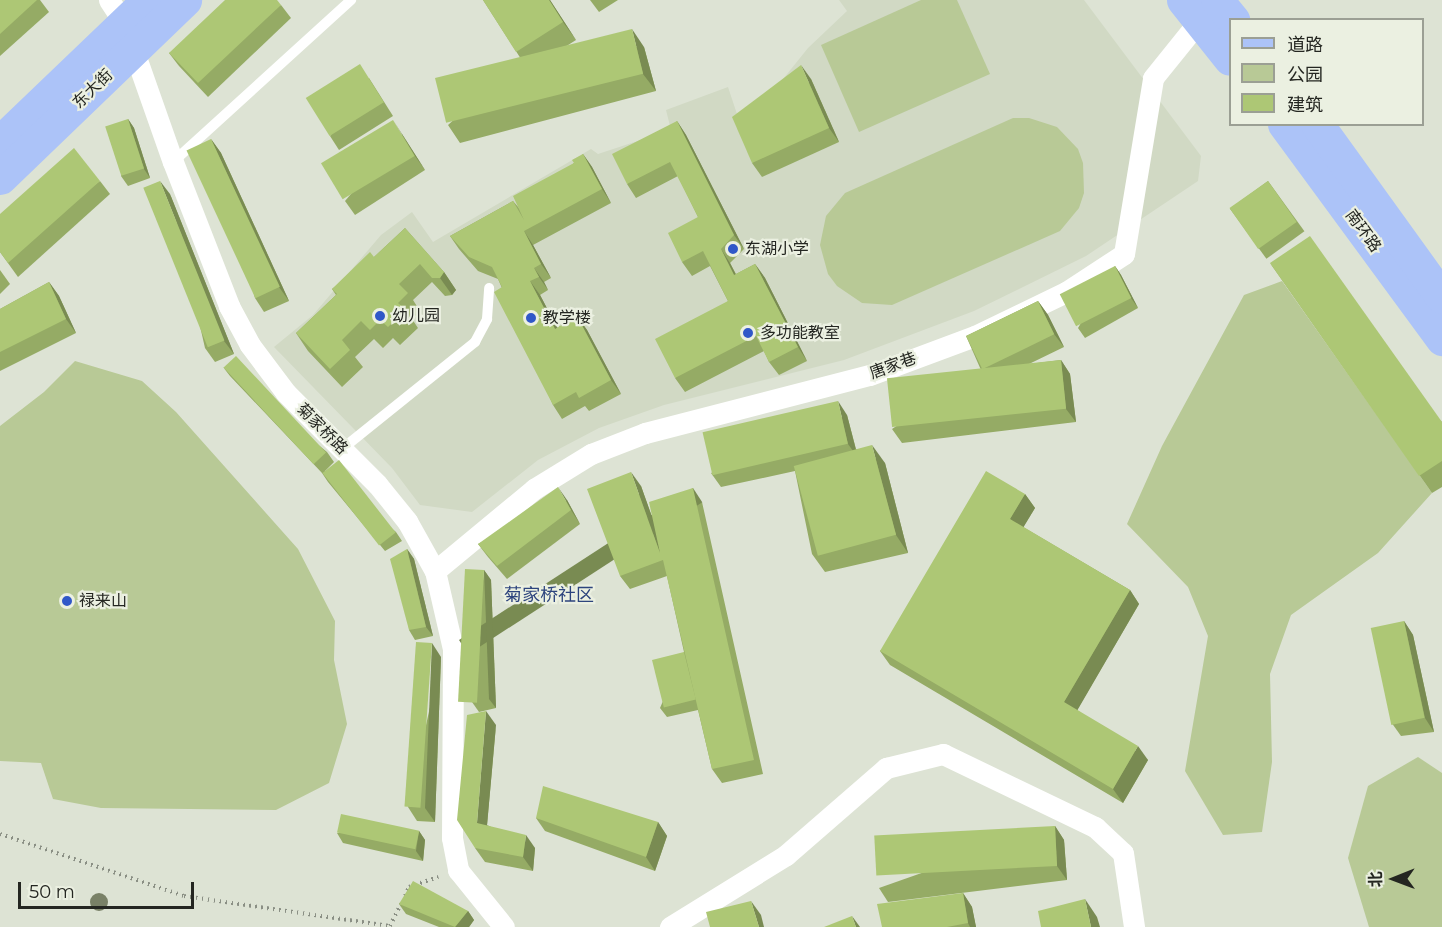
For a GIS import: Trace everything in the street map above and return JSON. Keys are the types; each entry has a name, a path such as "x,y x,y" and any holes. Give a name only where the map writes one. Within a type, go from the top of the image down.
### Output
{"main road":[{"name":"东大街","path":"0,142 148,0"},
{"name":"东大街","path":"0,178 123,24 185,0"},
{"path":"1200,7 1229,18"},
{"path":"1200,7 1229,57"},
{"name":"南环路","path":"1285,126 1442,339"},
{"name":"南环路","path":"1318,126 1442,297"}],"street":[{"name":"唐家巷","path":"435,571 534,489 591,454 645,433 870,375 975,336 1066,292 1124,254 1153,78 1200,7"},
{"name":"菊家桥路","path":"123,24 173,162 230,306 250,345 267,372 342,449 407,521 435,571 453,649 452,838 458,870"},
{"path":"670,927 786,855 886,768 943,754 1095,827 1122,853 1134,927"},
{"path":"458,870 504,927"}],"lane":[{"path":"173,162 351,0"},
{"path":"342,449 475,342 487,319 489,288"}],"path":[{"path":"0,834 184,896 390,926 410,887 458,870"}],"shaded area":[{"name":"东湖小学","path":"839,0 1084,0 1201,156 1198,181 1086,256 974,311 844,360 664,405 599,428 538,460 472,512 420,505 392,468 274,347 313,315 381,235 412,212 433,242 591,149 598,154 671,130 666,110 728,87 739,120 771,94 808,48 847,11"}],"green space":[{"path":"921,0 957,0 990,74 859,132 821,45"},
{"path":"1013,118 1029,118 1057,127 1078,149 1083,163 1084,193 1079,208 1060,231 892,305 862,303 837,286 828,274 820,245 826,216 845,193"},
{"path":"1282,281 1432,493 1378,553 1291,615 1270,674 1272,762 1262,832 1223,835 1185,771 1208,636 1188,587 1127,524 1162,446 1244,295"},
{"path":"75,361 142,381 176,412 298,549 335,621 334,660 347,724 329,783 276,810 101,808 53,799 41,763 0,761 0,426 44,392"},
{"path":"1418,757 1442,773 1442,927 1369,927 1348,858 1368,786"}],"building":[{"path":"0,0 37,0 0,34"},
{"path":"225,0 277,0 281,5 198,83 169,53"},
{"path":"483,0 549,0 563,22 516,52"},
{"path":"632,29 643,74 446,123 435,78"},
{"path":"360,64 384,102 330,136 306,98"},
{"path":"801,65 829,128 752,163 732,117"},
{"path":"128,119 144,168 121,176 105,126"},
{"path":"393,120 415,156 343,199 321,163"},
{"path":"677,121 734,235 721,249 734,275 755,264 798,347 769,362 756,336 675,378 655,339 728,301 703,251 682,262 668,233 698,217 670,162 627,184 612,154"},
{"path":"211,139 280,287 255,298 187,150"},
{"path":"74,148 100,181 8,263 0,252 0,214"},
{"name":"教学楼","path":"583,154 602,189 524,231 541,264 534,268 539,277 530,281 555,329 577,316 611,380 579,398 576,392 553,405 494,292 502,287 492,267 469,257 450,236 513,201 524,220 513,196 574,163 572,160"},
{"path":"160,181 224,340 208,347 143,188"},
{"path":"1268,181 1297,222 1258,249 1229,208"},
{"path":"405,228 444,272 440,278 432,278 420,264 399,284 408,293 398,303 406,310 388,327 380,320 370,330 361,321 342,340 350,350 330,369 296,333 337,294 332,289 370,252 374,257"},
{"path":"1310,236 1442,422 1442,461 1419,476 1270,263"},
{"path":"1115,266 1131,298 1076,326 1060,294"},
{"path":"49,282 66,319 0,352 0,309"},
{"path":"1038,301 1054,334 982,369 966,336"},
{"path":"236,356 326,453 314,464 224,368"},
{"path":"1061,360 1066,409 892,427 887,378"},
{"path":"838,401 848,444 712,475 703,432"},
{"path":"872,445 896,535 818,556 794,466"},
{"path":"339,460 396,532 379,545 322,473"},
{"path":"986,471 1025,494 1010,519 1130,590 1064,702 1138,746 1113,789 880,651"},
{"path":"631,472 660,553 649,502 693,488 754,760 712,769 663,560 620,576 587,489"},
{"path":"558,487 571,510 497,566 478,544"},
{"path":"407,549 426,627 409,630 390,559"},
{"path":"465,569 484,570 477,703 458,702"},
{"path":"1404,621 1425,718 1391,725 1371,628"},
{"path":"416,642 432,643 420,808 404,807"},
{"path":"684,652 696,700 664,708 652,660"},
{"path":"486,711 477,823 526,835 523,857 475,848 457,820 467,715"},
{"path":"543,786 658,822 646,857 536,818"},
{"path":"341,814 419,831 415,849 337,833"},
{"path":"1055,826 1057,866 876,875 874,835"},
{"path":"413,881 468,911 455,927 399,904"},
{"path":"963,893 968,923 947,927 882,927 877,904"},
{"path":"1085,899 1091,927 1041,927 1038,911"},
{"path":"751,901 759,927 710,927 706,912"},
{"path":"852,916 856,927 824,927"}],"place":[{"name":"东湖小学","path":"733,249"},
{"name":"幼儿园","path":"380,316"},
{"name":"教学楼","path":"531,318"},
{"name":"多功能教室","path":"748,333"},
{"name":"禄来山","path":"67,601"}],"district":[{"name":"菊家桥社区","path":"549,595"}]}
